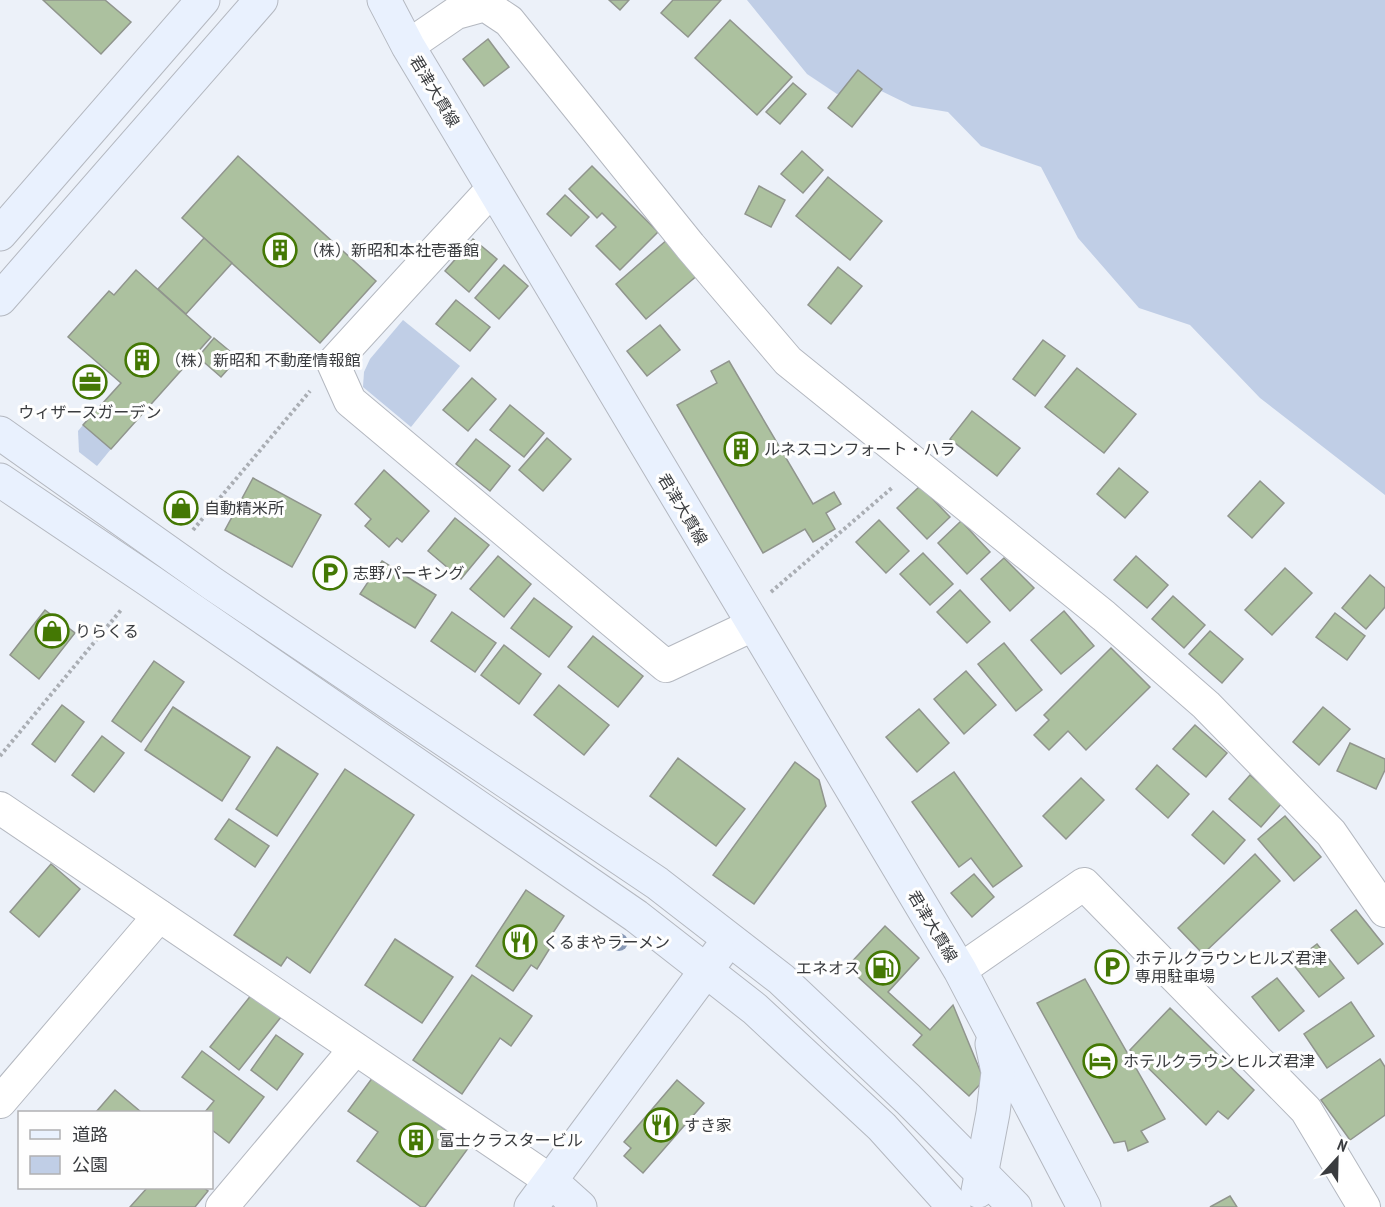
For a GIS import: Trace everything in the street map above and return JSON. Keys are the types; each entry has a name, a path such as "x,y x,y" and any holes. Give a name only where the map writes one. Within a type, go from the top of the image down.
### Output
{"street":[{"path":"0,234 203,0"},
{"path":"0,299 261,0"},
{"name":"君津大貫線","path":"384,0 408,46 960,970 1084,1207"},
{"path":"408,46 456,13 485,5 509,21 690,246 788,361 1104,616 1206,705 1331,833 1385,911"},
{"path":"493,188 333,363 350,401 666,666 749,620"},
{"path":"0,433 213,584 657,883 781,979 908,1099 1015,1207"},
{"path":"0,480 636,916 755,1009 882,1128 954,1207"},
{"path":"0,808 551,1182 580,1207"},
{"path":"960,970 1084,884 1306,1110 1364,1207"},
{"path":"0,1102 159,916"},
{"path":"531,1207 730,940"},
{"name":"君津大貫線","path":"975,1207 993,1113 998,1072 985,1016"},
{"path":"222,1207 355,1048"}],"path":[{"path":"190,533 333,363"},
{"path":"749,620 918,465"},
{"path":"0,756 121,610"}],"green space":[{"path":"747,0 1385,0 1385,495 1260,398 1190,325 1139,308 1078,238 1041,167 981,146 948,112 912,106 873,87 837,94 807,74"},
{"path":"403,320 460,366 411,427 363,387 364,372 370,359"},
{"path":"83,425 111,449 97,466 79,452 78,431"}],"building":[{"path":"43,0 105,0 131,22 101,54"},
{"path":"609,0 629,0 620,10"},
{"path":"673,0 721,0 688,37 661,13"},
{"path":"730,20 792,77 757,115 695,58"},
{"path":"488,39 509,67 484,86 463,59"},
{"path":"858,70 882,89 852,127 828,108"},
{"path":"793,83 806,94 780,124 766,112"},
{"path":"802,151 823,170 803,193 781,174"},
{"name":"（株）新昭和本社壱番館","path":"238,156 376,281 320,343 182,218"},
{"path":"592,166 658,232 620,270 596,246 616,227 602,213 597,218 569,189"},
{"path":"828,177 882,221 850,260 796,216"},
{"path":"759,186 785,200 771,227 745,214"},
{"path":"565,195 589,217 571,236 547,214"},
{"path":"204,238 232,263 186,314 158,289"},
{"path":"473,239 497,259 469,292 445,271"},
{"path":"668,239 699,274 646,319 616,284"},
{"path":"504,265 528,286 499,319 475,298"},
{"path":"838,267 862,286 831,324 808,305"},
{"name":"（株）新昭和 不動産情報館","path":"136,270 211,337 111,449 83,425 121,383 68,337 109,291 114,295"},
{"path":"456,300 490,327 470,351 436,324"},
{"path":"660,325 680,350 647,376 627,351"},
{"path":"214,338 238,358 221,377 198,357"},
{"path":"1043,340 1065,356 1035,396 1013,379"},
{"name":"ルネスコンフォート・ハラ","path":"729,361 813,504 834,492 841,504 826,513 835,529 813,542 805,529 763,553 677,405 717,383 711,371"},
{"path":"1077,368 1136,414 1104,453 1045,407"},
{"path":"472,378 496,399 468,431 443,410"},
{"path":"510,405 544,433 524,457 490,430"},
{"path":"972,411 1020,448 997,476 950,439"},
{"path":"547,438 571,459 543,491 519,470"},
{"path":"476,439 510,466 490,491 456,464"},
{"path":"1119,468 1148,492 1125,518 1097,494"},
{"path":"384,470 429,511 402,542 397,538 389,547 365,526 371,519 355,504"},
{"path":"253,478 321,515 292,567 225,530"},
{"path":"1260,481 1284,503 1252,538 1228,516"},
{"path":"920,486 950,517 927,539 897,508"},
{"name":"自動精米所","path":"181,493 195,505 180,522 167,511"},
{"path":"455,518 489,545 461,579 428,551"},
{"path":"879,520 909,551 886,573 856,542"},
{"path":"961,521 990,552 967,574 938,543"},
{"path":"923,553 953,584 930,605 900,574"},
{"path":"498,556 531,584 504,617 470,589"},
{"path":"1136,556 1168,585 1147,608 1114,580"},
{"path":"1004,558 1034,588 1010,611 981,579"},
{"path":"382,561 436,595 415,628 360,594"},
{"path":"1285,568 1312,593 1272,635 1245,610"},
{"path":"1370,575 1385,588 1385,607 1366,629 1342,608"},
{"path":"960,590 990,622 967,643 937,612"},
{"path":"1173,596 1205,625 1184,648 1152,619"},
{"path":"534,598 572,627 549,657 511,628"},
{"path":"45,610 75,633 39,679 10,655"},
{"path":"1064,611 1094,646 1061,674 1031,640"},
{"path":"452,612 496,643 475,672 431,641"},
{"path":"1335,613 1365,636 1347,660 1316,637"},
{"path":"1210,631 1243,659 1222,683 1189,654"},
{"path":"593,636 643,676 618,707 568,667"},
{"path":"1004,643 1042,690 1016,711 978,664"},
{"path":"504,645 541,674 519,704 481,675"},
{"path":"1111,648 1150,687 1086,750 1068,731 1049,750 1034,735 1049,720 1044,715"},
{"path":"154,661 184,682 141,742 112,721"},
{"path":"966,671 996,705 964,734 934,699"},
{"path":"559,685 609,725 584,755 534,715"},
{"path":"62,705 84,722 55,762 32,744"},
{"path":"173,707 250,757 222,801 145,750"},
{"path":"1323,707 1350,729 1319,765 1293,742"},
{"path":"919,709 949,743 917,772 886,737"},
{"path":"1195,725 1227,753 1206,777 1173,749"},
{"path":"102,736 124,753 94,792 72,775"},
{"path":"1350,743 1385,759 1385,770 1376,789 1337,771"},
{"path":"277,747 318,774 277,836 236,809"},
{"path":"678,758 745,809 716,846 650,796"},
{"path":"795,762 819,780 826,806 754,904 713,875"},
{"path":"1157,765 1189,794 1168,818 1136,789"},
{"path":"345,769 414,815 310,973 287,957 281,966 234,935"},
{"path":"954,772 1022,866 993,887 971,858 959,867 912,802"},
{"path":"1250,775 1282,803 1261,827 1229,799"},
{"path":"1081,778 1104,800 1066,839 1043,816"},
{"path":"1213,811 1245,840 1224,864 1192,835"},
{"path":"1285,816 1321,857 1294,881 1258,839"},
{"path":"229,819 269,846 255,867 215,839"},
{"path":"1255,854 1280,881 1203,954 1178,928"},
{"path":"51,864 80,889 39,937 10,912"},
{"path":"974,874 994,897 972,917 951,893"},
{"path":"526,890 564,916 545,945 550,948 537,969 531,965 513,991 476,966"},
{"path":"1356,910 1383,944 1358,964 1331,930"},
{"path":"885,926 919,958 888,992 930,1030 953,1005 984,1080 969,1096 913,1045 922,1035 847,967"},
{"path":"395,939 453,977 422,1023 365,985"},
{"path":"1317,944 1344,978 1319,997 1292,963"},
{"path":"472,975 532,1016 511,1046 500,1038 462,1094 413,1060"},
{"path":"1277,978 1304,1011 1279,1031 1252,997"},
{"name":"ホテルクラウンヒルズ君津","path":"1085,979 1165,1119 1141,1131 1148,1142 1128,1151 1125,1141 1114,1143 1037,1003"},
{"path":"252,994 281,1017 239,1070 210,1047"},
{"path":"1351,1002 1374,1036 1327,1068 1304,1034"},
{"path":"1170,1008 1254,1090 1228,1119 1218,1111 1206,1125 1130,1050"},
{"path":"276,1035 303,1054 277,1090 251,1070"},
{"path":"202,1051 264,1097 229,1143 213,1131 213,1111 206,1111 214,1101 182,1077"},
{"path":"1380,1059 1385,1067 1385,1115 1350,1140 1321,1100"},
{"name":"富士クラスタービル","path":"373,1077 469,1147 425,1207 421,1207 357,1161 378,1132 348,1111"},
{"path":"677,1080 704,1103 643,1173 624,1156 631,1148 624,1142"},
{"path":"115,1090 140,1111 97,1111"},
{"path":"146,1189 205,1189 208,1191 195,1207 130,1207"},
{"path":"1230,1196 1237,1207 1210,1207"}],"place":[{"name":"（株）新昭和本社壱番館","path":"280,250"},
{"name":"（株）新昭和 不動産情報館","path":"142,360"},
{"name":"ウィザースガーデン","path":"90,382"},
{"name":"ルネスコンフォート・ハラ","path":"741,449"},
{"name":"自動精米所","path":"181,508"},
{"name":"志野パーキング","path":"330,573"},
{"name":"りらくる","path":"52,631"},
{"name":"くるまやラーメン","path":"520,942"},
{"name":"ホテルクラウンヒルズ君津 専用駐車場","path":"1112,967"},
{"name":"エネオス","path":"883,968"},
{"name":"ホテルクラウンヒルズ君津","path":"1100,1061"},
{"name":"すき家","path":"661,1125"},
{"name":"富士クラスタービル","path":"416,1140"}]}
